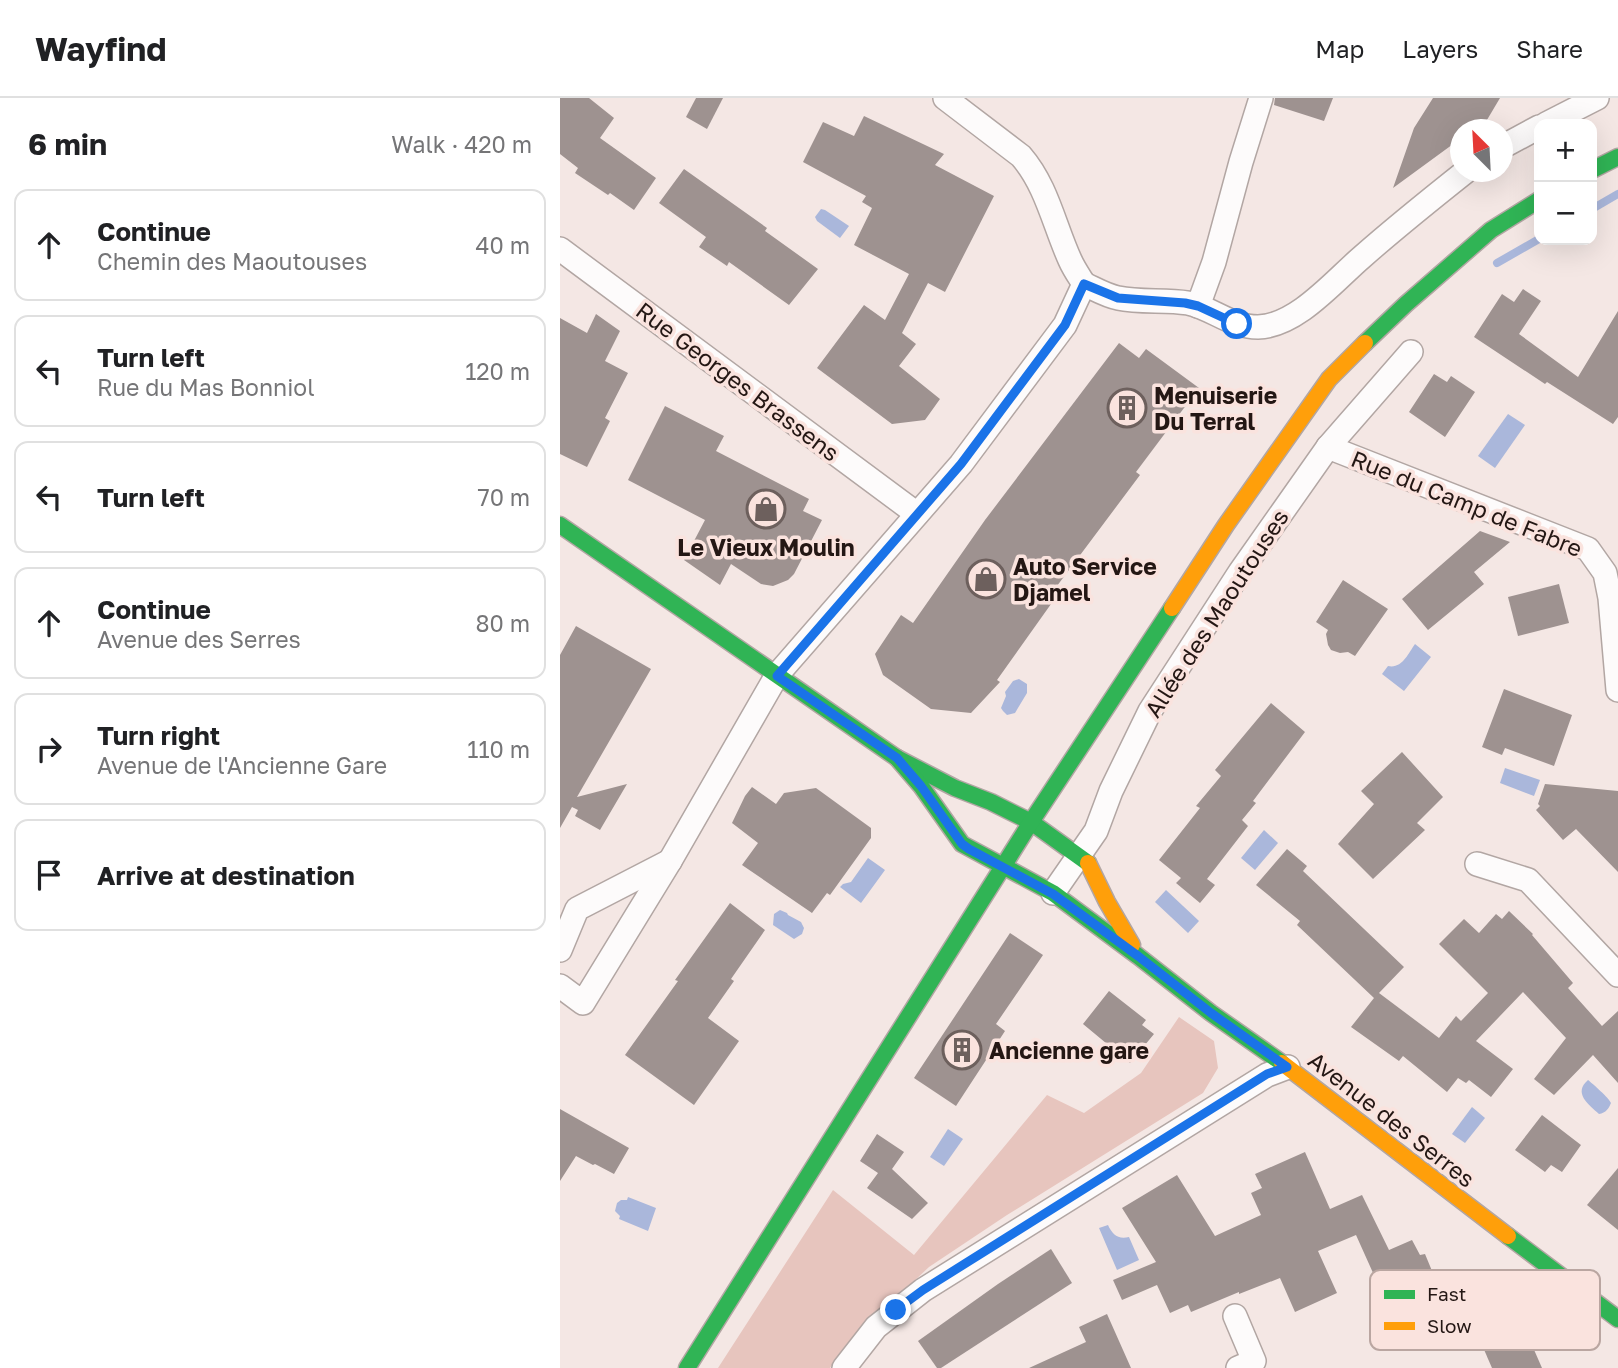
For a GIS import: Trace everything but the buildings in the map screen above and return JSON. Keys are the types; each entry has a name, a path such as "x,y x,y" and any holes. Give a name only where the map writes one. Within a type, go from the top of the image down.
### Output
{"street":[{"path":"945,98 1021,156 1031,167 1044,192 1070,262 1084,284 1118,298 1198,306 1237,324 1259,327 1279,321 1300,310 1318,298 1362,257 1453,182"},
{"path":"1198,306 1214,262 1261,98"},
{"path":"1556,119 1597,98"},
{"path":"1513,141 1534,130"},
{"path":"1597,167 1618,156"},
{"path":"687,1368 1031,822 1226,525 1329,379 1406,304 1491,230 1534,203"},
{"name":"Rue Georges Brassens","path":"560,249 917,513"},
{"path":"560,986 583,1003 670,862 777,676 961,464 1065,325 1084,284"},
{"name":"Allée des Maoutouses","path":"1053,894 1096,831 1111,791 1150,711 1240,572 1328,447 1411,352"},
{"name":"Rue du Camp de Fabre","path":"1328,447 1588,549 1605,573 1610,598 1618,690"},
{"path":"560,524 897,758"},
{"name":"Avenue des Serres","path":"897,758 1031,822 1089,864 1138,956"},
{"name":"Avenue des Serres","path":"897,758 921,786 962,844 1053,894 1287,1067 1553,1270"},
{"path":"560,950 577,909 670,862"},
{"path":"1477,864 1528,880 1618,975"},
{"path":"844,1368 876,1327 923,1290 1267,1074 1287,1067"},
{"name":"Avenue des Serres","path":"1600,1306 1618,1319"},
{"path":"1235,1317 1254,1361 1237,1368"}],"shaded area":[{"path":"1179,1017 1214,1041 1218,1068 1203,1093 929,1267 846,1345 830,1368 718,1368 833,1190 914,1255 1047,1095 1084,1113 1141,1073"}],"water":[{"path":"821,209 849,226 840,238 817,221 815,217"},
{"path":"1508,414 1525,425 1495,468 1478,456"},
{"path":"1415,644 1431,657 1404,691 1382,674 1388,666 1401,663"},
{"path":"1019,679 1027,684 1027,693 1015,713 1007,715 1001,708 1005,692 1013,681"},
{"path":"1505,768 1540,780 1534,796 1500,783"},
{"path":"1264,830 1278,843 1255,870 1241,858"},
{"path":"868,858 885,870 861,903 840,887 851,882"},
{"path":"1166,890 1199,921 1188,933 1155,902"},
{"path":"780,910 801,922 804,928 802,934 794,939 773,925 774,914"},
{"path":"1588,1080 1611,1103 1604,1113 1599,1114 1582,1094"},
{"path":"1472,1107 1485,1118 1465,1143 1452,1134"},
{"path":"948,1129 963,1139 944,1166 930,1157"},
{"path":"628,1197 656,1208 648,1231 619,1219 620,1216 615,1211 617,1203 627,1200"},
{"path":"1108,1225 1116,1236 1129,1237 1139,1260 1117,1270 1099,1228"}],"waterway":[{"path":"1597,206 1618,194"},
{"path":"1497,263 1534,242"}],"traffic: fast":[{"path":"1597,168 1618,157"},
{"path":"1365,343 1491,230 1534,203"},
{"path":"560,525 897,758 1031,822 1088,863"},
{"path":"687,1368 1031,822 1172,608"},
{"path":"897,758 921,786 962,844 1053,893 1211,1013 1282,1063"},
{"path":"1508,1236 1553,1270"},
{"path":"1600,1305 1618,1319"}],"traffic: slow":[{"path":"1172,608 1226,525 1329,379 1365,343"},
{"path":"1088,863 1132,945"},
{"path":"1282,1063 1508,1236"}],"place":[{"name":"Menuiserie Du Terral","path":"1127,408"},
{"name":"Le Vieux Moulin","path":"766,509"},
{"name":"Auto Service Djamel","path":"986,579"},
{"name":"Ancienne gare","path":"962,1050"}],"route":[{"path":"896,1310 923,1290 1267,1074 1287,1067 1053,894 962,844 921,786 897,758 777,676 961,464 1065,325 1084,284 1118,298 1198,306 1237,324"}]}
